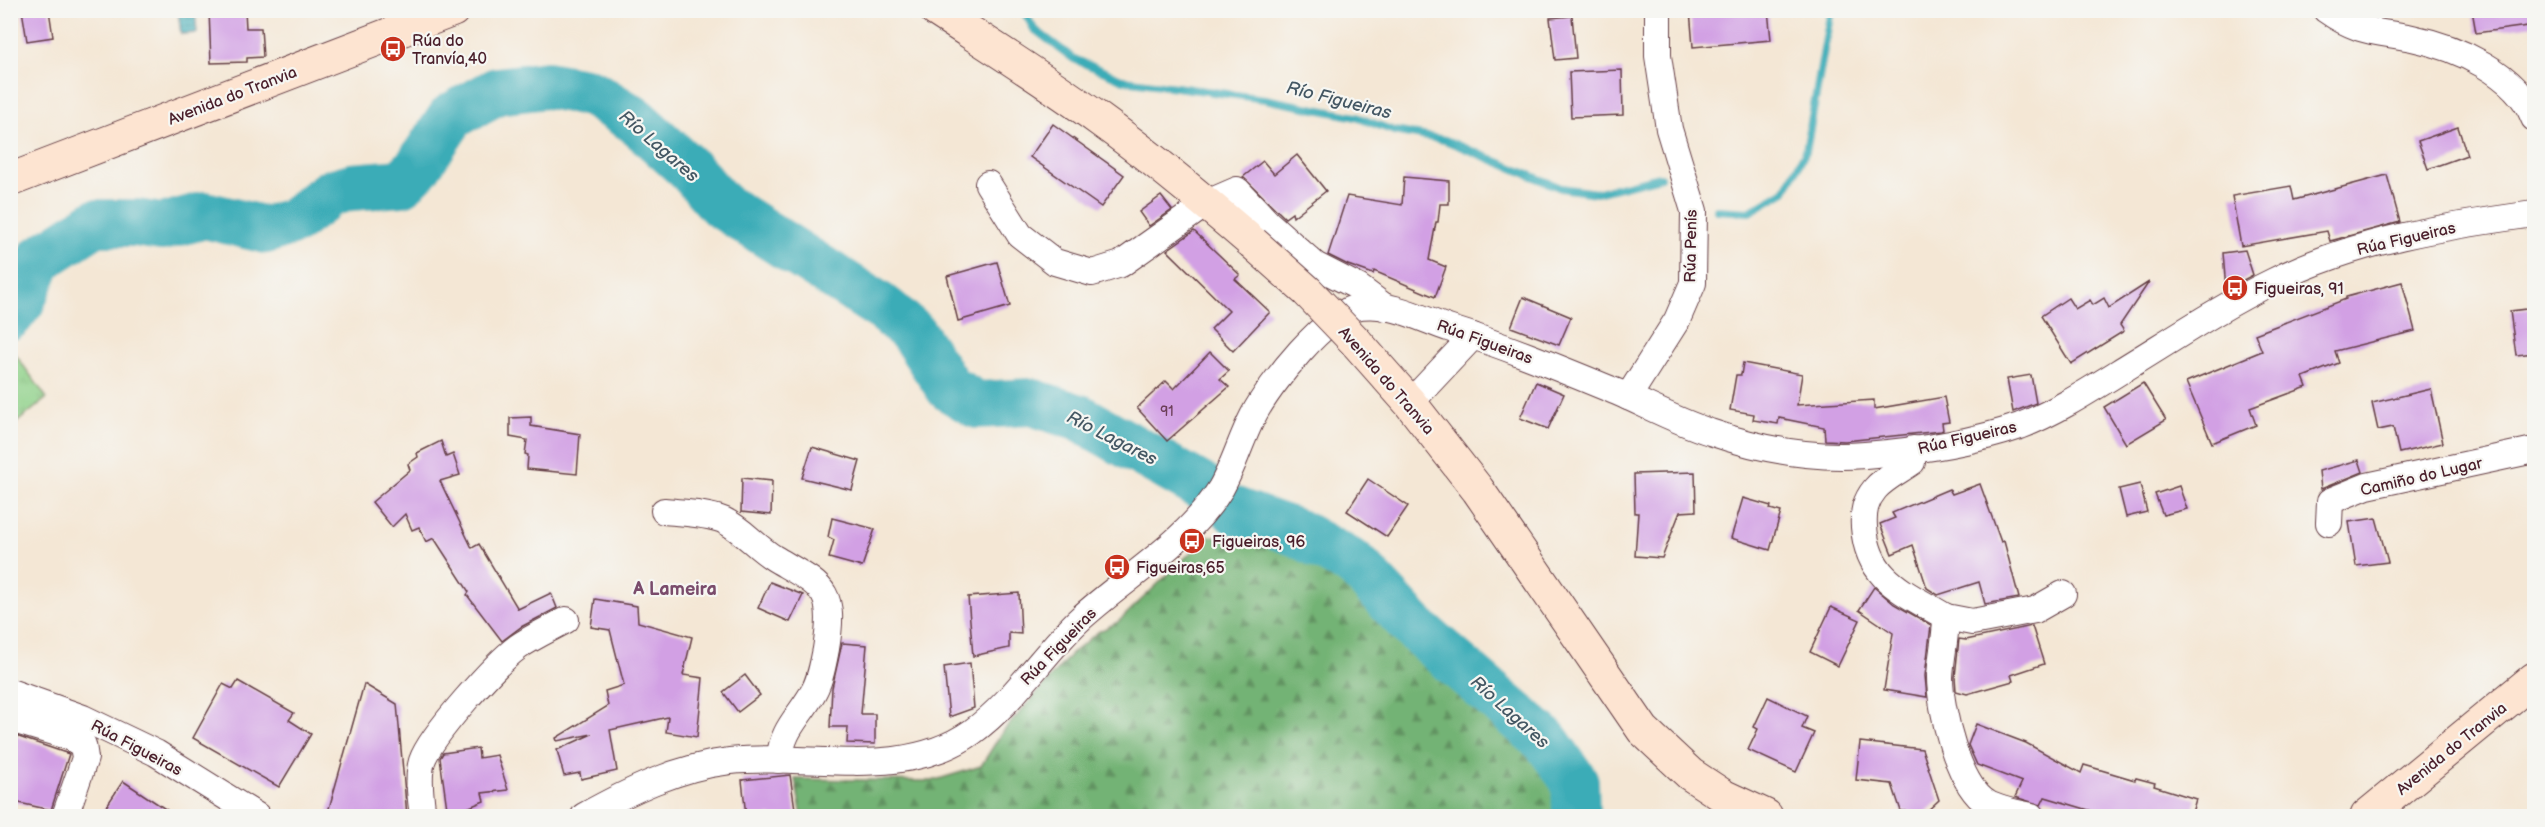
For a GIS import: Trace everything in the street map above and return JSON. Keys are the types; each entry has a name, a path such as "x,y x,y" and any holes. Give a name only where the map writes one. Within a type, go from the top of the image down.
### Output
{"main road":[{"name":"Avenida do Tranvia","path":"13,174 453,10"},
{"name":"Avenida do Tranvia","path":"936,10 1101,120 1207,203 1307,291 1410,403 1478,490 1644,730 1690,774 1725,797 1766,816"},
{"name":"Avenida do Tranvia","path":"2367,816 2535,680"}],"street":[{"name":"Rúa Penís","path":"1628,397 1677,320 1692,283 1694,212 1669,129 1658,56 1658,10"},
{"path":"2326,10 2347,24 2368,32 2412,38 2481,63 2506,79 2529,104 2535,118"},
{"path":"988,184 1020,235 1055,262 1092,273 1121,264 1207,203 1237,190 1268,223 1315,265 1358,287 1386,308"},
{"name":"Rúa Figueiras","path":"584,816 629,791 676,773 729,761 884,761 929,755 972,731 1019,687 1077,621 1193,524 1220,490 1238,454 1252,418 1271,387 1293,359 1339,315 1359,306 1386,308 1473,336 1628,397 1707,432 1797,453 1832,456 1913,449 1956,442 2021,426 2081,396 2198,323 2275,280 2328,257 2384,241 2457,225 2535,214"},
{"path":"1410,403 1473,336"},
{"path":"1913,449 1912,462 1877,486 1867,499 1863,513 1865,539 1874,566 1887,580 1946,617 1972,622 2036,610 2063,594"},
{"name":"Camiño do Lugar","path":"2329,523 2330,501 2367,486 2535,450"},
{"path":"664,511 723,520 763,552 817,584 828,600 830,620 822,668 813,695 781,741 778,760"},
{"path":"1946,617 1940,676 1942,702 1952,740 1970,785 1988,803 2031,816"},
{"path":"423,816 420,786 422,761 435,741 477,686 518,647 566,620"},
{"name":"Rúa Figueiras","path":"10,692 83,718 156,753 257,816"},
{"path":"10,716 17,721 70,737 83,744 85,758 65,816"}],"green space":[{"path":"10,347 47,398 11,427 10,427"},
{"path":"1208,536 1278,546 1312,556 1343,573 1363,593 1391,629 1429,665 1530,750 1553,780 1561,798 1565,816 802,816 795,779 932,781 981,766 1001,734 1072,653 1098,632 1118,622"}],"water":[{"path":"178,11 195,11 197,33 181,34"}],"building":[{"path":"22,10 49,10 53,37 27,41"},
{"path":"209,10 245,10 246,28 261,28 263,57 247,58 247,62 211,63"},
{"path":"1690,10 1768,10 1771,40 1693,47"},
{"path":"2472,10 2535,10 2535,25 2476,33"},
{"path":"1572,16 1576,58 1555,60 1550,18"},
{"path":"1622,70 1623,115 1571,117 1569,72"},
{"path":"1053,124 1124,175 1101,207 1030,157"},
{"path":"2458,127 2467,155 2428,169 2418,141"},
{"path":"1297,155 1326,191 1293,217 1292,213 1285,218 1243,177 1263,161 1274,174"},
{"path":"2387,175 2400,222 2330,241 2327,231 2241,246 2232,196 2291,186 2294,200"},
{"path":"1404,177 1449,181 1449,204 1440,204 1429,260 1446,267 1435,297 1374,271 1373,274 1348,265 1328,255 1347,196 1402,205"},
{"path":"1161,196 1172,210 1149,226 1139,212"},
{"path":"1194,231 1240,275 1235,279 1270,312 1233,351 1211,329 1229,311 1167,250"},
{"path":"2245,250 2253,275 2226,289 2223,253"},
{"path":"997,262 1010,306 958,321 947,276"},
{"path":"2149,282 2120,325 2124,331 2071,364 2041,316 2068,298 2075,309 2090,300 2093,305 2104,298 2109,308"},
{"path":"2402,282 2415,331 2335,351 2339,363 2303,377 2307,387 2250,408 2256,425 2212,443 2186,382 2262,351 2255,334 2346,299 2346,297"},
{"path":"1523,297 1571,317 1559,345 1511,327"},
{"path":"2535,308 2535,353 2516,355 2510,311"},
{"path":"1210,352 1229,371 1220,379 1229,387 1167,441 1137,408 1166,381 1174,389"},
{"path":"1743,363 1802,374 1797,405 1874,400 1874,409 1944,397 1949,422 1942,423 1943,430 1941,431 1845,441 1825,440 1824,427 1779,418 1778,424 1753,420 1754,414 1730,410 1736,375 1741,375"},
{"path":"2031,375 2036,403 2013,412 2007,379"},
{"path":"1536,382 1564,394 1548,429 1520,418"},
{"path":"2143,383 2166,420 2126,444 2104,407"},
{"path":"2431,389 2443,443 2399,453 2393,427 2378,430 2372,403"},
{"path":"531,417 531,426 580,434 577,474 527,469 528,455 525,454 527,440 510,437 510,418"},
{"path":"441,441 446,457 453,454 460,475 440,481 472,548 479,544 518,609 551,593 557,608 521,627 502,641 467,595 469,592 434,538 426,542 419,527 412,530 405,514 392,527 372,502 410,470 408,464 418,457 417,453"},
{"path":"812,447 860,461 852,490 802,478"},
{"path":"2359,460 2363,472 2321,489 2319,471"},
{"path":"1695,472 1696,511 1680,512 1662,558 1635,556 1638,513 1635,513 1634,474"},
{"path":"742,478 772,481 771,515 741,512"},
{"path":"1368,479 1408,506 1387,537 1347,511"},
{"path":"1980,484 2001,542 2004,541 2019,598 1985,604 1979,582 1938,595 1927,588 1913,545 1892,554 1880,524 1895,518 1892,513 1949,489 1952,494"},
{"path":"2140,484 2147,512 2126,517 2119,489"},
{"path":"2179,486 2187,509 2163,515 2155,494"},
{"path":"1743,498 1771,506 1770,509 1781,512 1770,550 1731,538"},
{"path":"832,518 875,529 862,567 829,558 834,540 828,537"},
{"path":"2376,518 2388,562 2356,566 2349,522"},
{"path":"770,582 803,595 790,622 758,608"},
{"path":"1874,587 1894,604 1931,625 1925,676 1927,697 1884,690 1893,633 1859,610"},
{"path":"1019,593 1021,634 1009,633 1009,648 973,656 968,597"},
{"path":"595,599 637,606 638,622 692,637 683,675 703,678 697,737 666,732 668,717 610,730 617,771 581,779 580,773 564,776 557,750 592,734 557,741 556,738 608,706 605,691 624,685 610,630 591,627"},
{"path":"1831,607 1860,620 1838,666 1810,652"},
{"path":"2032,626 2044,664 2011,675 2013,681 1967,694 1956,691 1955,677 1959,639 1966,640"},
{"path":"842,643 867,645 861,714 875,714 875,744 847,743 848,727 830,727 832,688"},
{"path":"970,663 974,708 949,717 944,667"},
{"path":"745,675 760,695 738,712 723,692"},
{"path":"238,681 294,713 289,720 311,734 279,787 193,738 223,684 233,689"},
{"path":"364,684 397,704 407,816 353,816 328,812"},
{"path":"1768,697 1807,716 1802,728 1814,733 1796,772 1748,750 1758,729 1754,727"},
{"path":"1976,724 2026,743 2081,773 2084,765 2135,780 2136,778 2155,783 2154,786 2196,799 2191,816 2109,816 2045,797 2041,805 2015,797 2022,782 1977,765 1968,745"},
{"path":"10,734 69,754 51,810 10,801"},
{"path":"1860,742 1922,749 1939,800 1925,813 1901,811 1892,784 1856,780"},
{"path":"478,748 479,758 497,755 508,790 482,793 484,801 448,816 440,758 443,753"},
{"path":"790,775 796,816 746,816 742,780"},
{"path":"123,781 176,816 100,816"}],"waterway":[{"name":"Río Figueiras","path":"1023,10 1034,29 1074,59 1124,80 1265,99 1356,117 1394,131 1445,140 1561,188 1596,193 1660,177"},
{"name":"Río Figueiras","path":"1717,210 1749,212 1785,191 1806,151 1831,10"},
{"name":"Río Lagares","path":"10,316 21,302 40,259 95,223 136,223 162,227 205,215 266,230 294,221 330,193 351,187 402,183 417,168 452,116 497,91 547,85 591,93 635,120 690,170 721,205 886,310 912,332 949,388 977,405 1031,402 1080,418 1204,488"},
{"name":"Río Lagares","path":"1235,511 1300,534 1356,565 1417,630 1546,741 1575,782 1576,816"}],"place":[{"name":"Rúa do Tranvía,40","path":"393,49"},
{"name":"Figueiras, 91","path":"2235,288"},
{"name":"Figueiras, 96","path":"1192,541"},
{"name":"Figueiras,65","path":"1117,567"}],"district":[{"name":"A Lameira","path":"675,589"}]}
